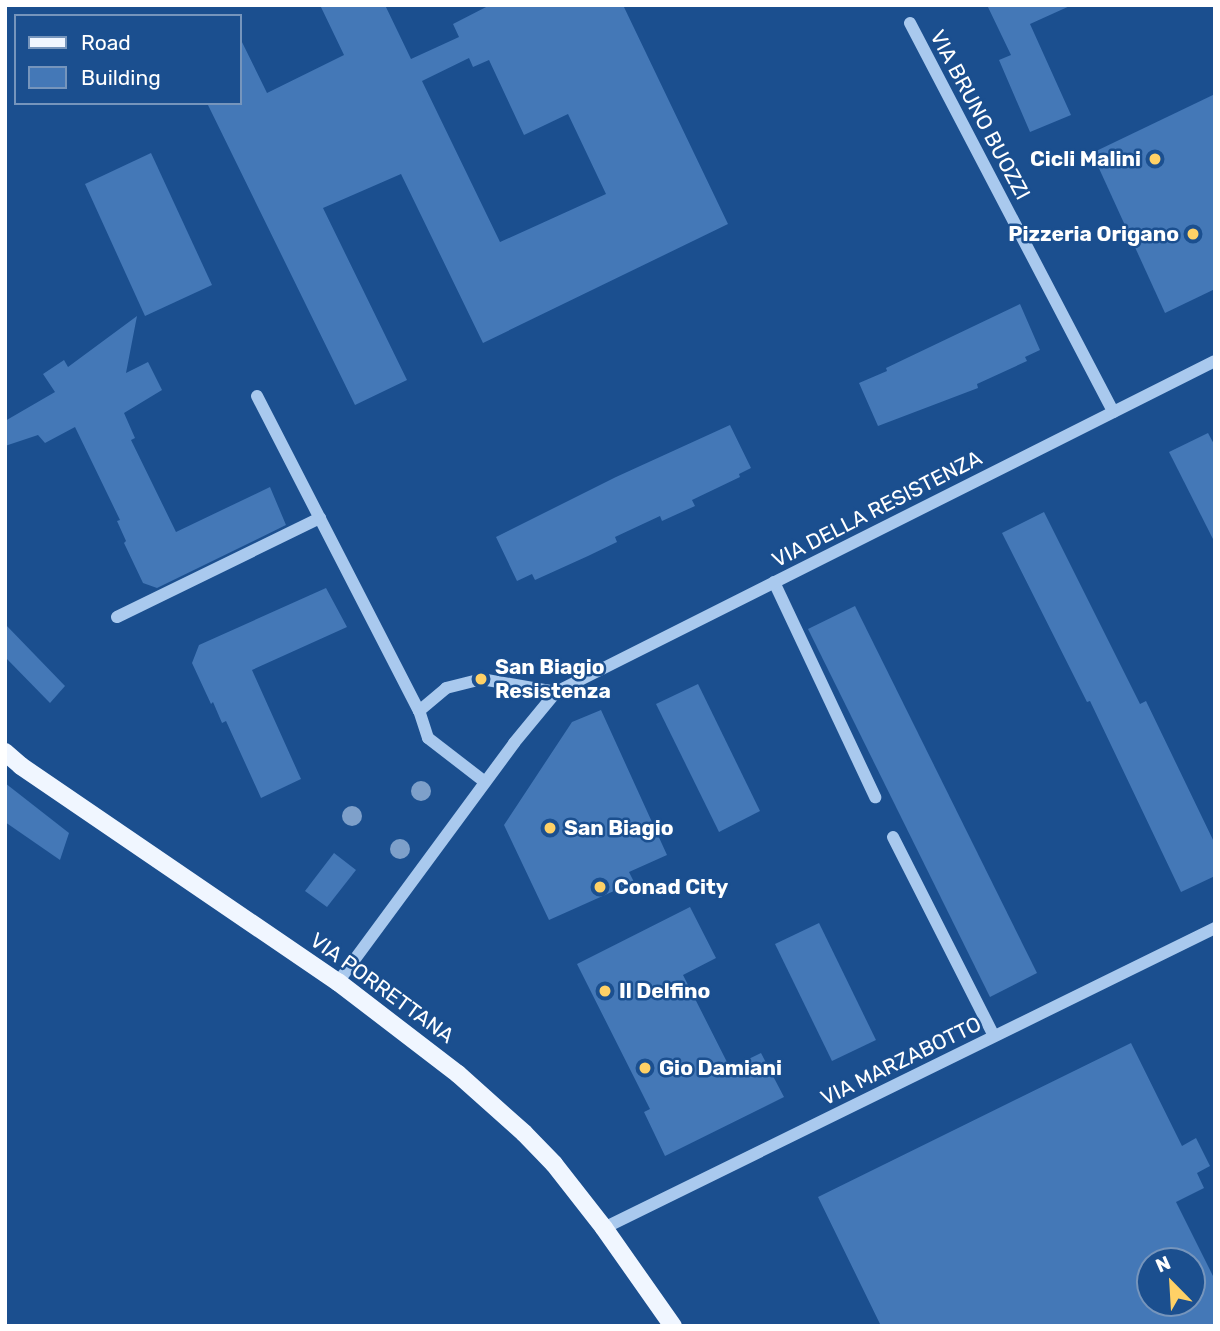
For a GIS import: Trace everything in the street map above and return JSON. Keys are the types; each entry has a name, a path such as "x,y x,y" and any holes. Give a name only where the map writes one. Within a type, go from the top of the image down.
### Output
{"main road":[{"name":"VIA PORRETTANA","path":"5,752 21,766 338,982 420,1042 524,1133 568,1180 673,1326"}],"street":[{"name":"VIA BRUNO BUOZZI","path":"910,23 1113,412"},
{"name":"VIA DELLA RESISTENZA","path":"338,982 485,782 556,692 1215,360"},
{"path":"257,396 419,711 428,738 485,782"},
{"path":"117,617 320,519"},
{"path":"775,582 875,797"},
{"path":"419,711 446,688 481,679 556,692"},
{"path":"893,837 994,1036"},
{"name":"VIA MARZABOTTO","path":"604,1228 1215,928"}],"building":[{"path":"320,5 385,5 411,59 459,37 453,24 490,5 623,5 728,224 483,343 401,174 323,208 407,380 355,405 208,105 242,105 242,42 267,93 344,55","holes":["469,58 473,67 489,60 524,135 568,114 606,194 500,242 422,81"]},
{"path":"987,5 1072,5 1030,24 1071,115 1030,132 999,60 1011,55"},
{"path":"1215,94 1215,289 1165,313 1092,153"},
{"path":"151,153 212,285 145,316 85,184"},
{"path":"1020,304 1040,350 1025,357 1027,361 977,384 978,388 878,426 859,383"},
{"path":"137,316 126,373 148,362 162,390 124,413 135,438 131,440 176,532 270,487 286,525 157,588 143,583 124,543 126,541 117,521 120,520 75,427 45,443 38,435 5,446 5,421 55,392 43,374 64,360 68,367"},
{"path":"730,425 751,468 739,474 740,477 692,500 695,506 662,521 660,516 615,537 617,542 588,556 535,580 532,574 517,581 496,537 616,477"},
{"path":"1208,433 1215,446 1215,543 1169,452"},
{"path":"1044,512 1140,704 1146,701 1215,844 1215,876 1181,892 1090,701 1087,702 1002,533"},
{"path":"326,588 347,627 252,670 301,779 261,798 226,721 222,723 192,663 199,645"},
{"path":"855,606 1037,973 990,997 808,629"},
{"path":"5,624 65,686 50,703 5,657"},
{"path":"698,684 760,811 719,832 656,704"},
{"path":"601,710 667,855 629,872 634,882 549,920 504,825 572,722"},
{"path":"5,783 69,833 60,860 5,822"},
{"path":"334,853 356,870 327,907 305,891"},
{"path":"690,907 716,958 683,975 730,1068 761,1053 784,1097 665,1156 644,1112 650,1109 577,964"},
{"path":"819,923 876,1040 832,1061 775,944"},
{"path":"1131,1043 1182,1146 1196,1138 1210,1166 1197,1173 1204,1188 1176,1202 1198,1247 1136,1247 1136,1317 1206,1317 1206,1262 1215,1280 1215,1326 881,1326 818,1197"}],"place":[{"name":"Cicli Malini","path":"1155,159"},
{"name":"Pizzeria Origano","path":"1193,234"},
{"name":"San Biagio Resistenza","path":"481,679"},
{"name":"San Biagio","path":"550,828"},
{"name":"Conad City","path":"600,887"},
{"name":"Il Delfino","path":"605,991"},
{"name":"Gio Damiani","path":"645,1068"}]}
